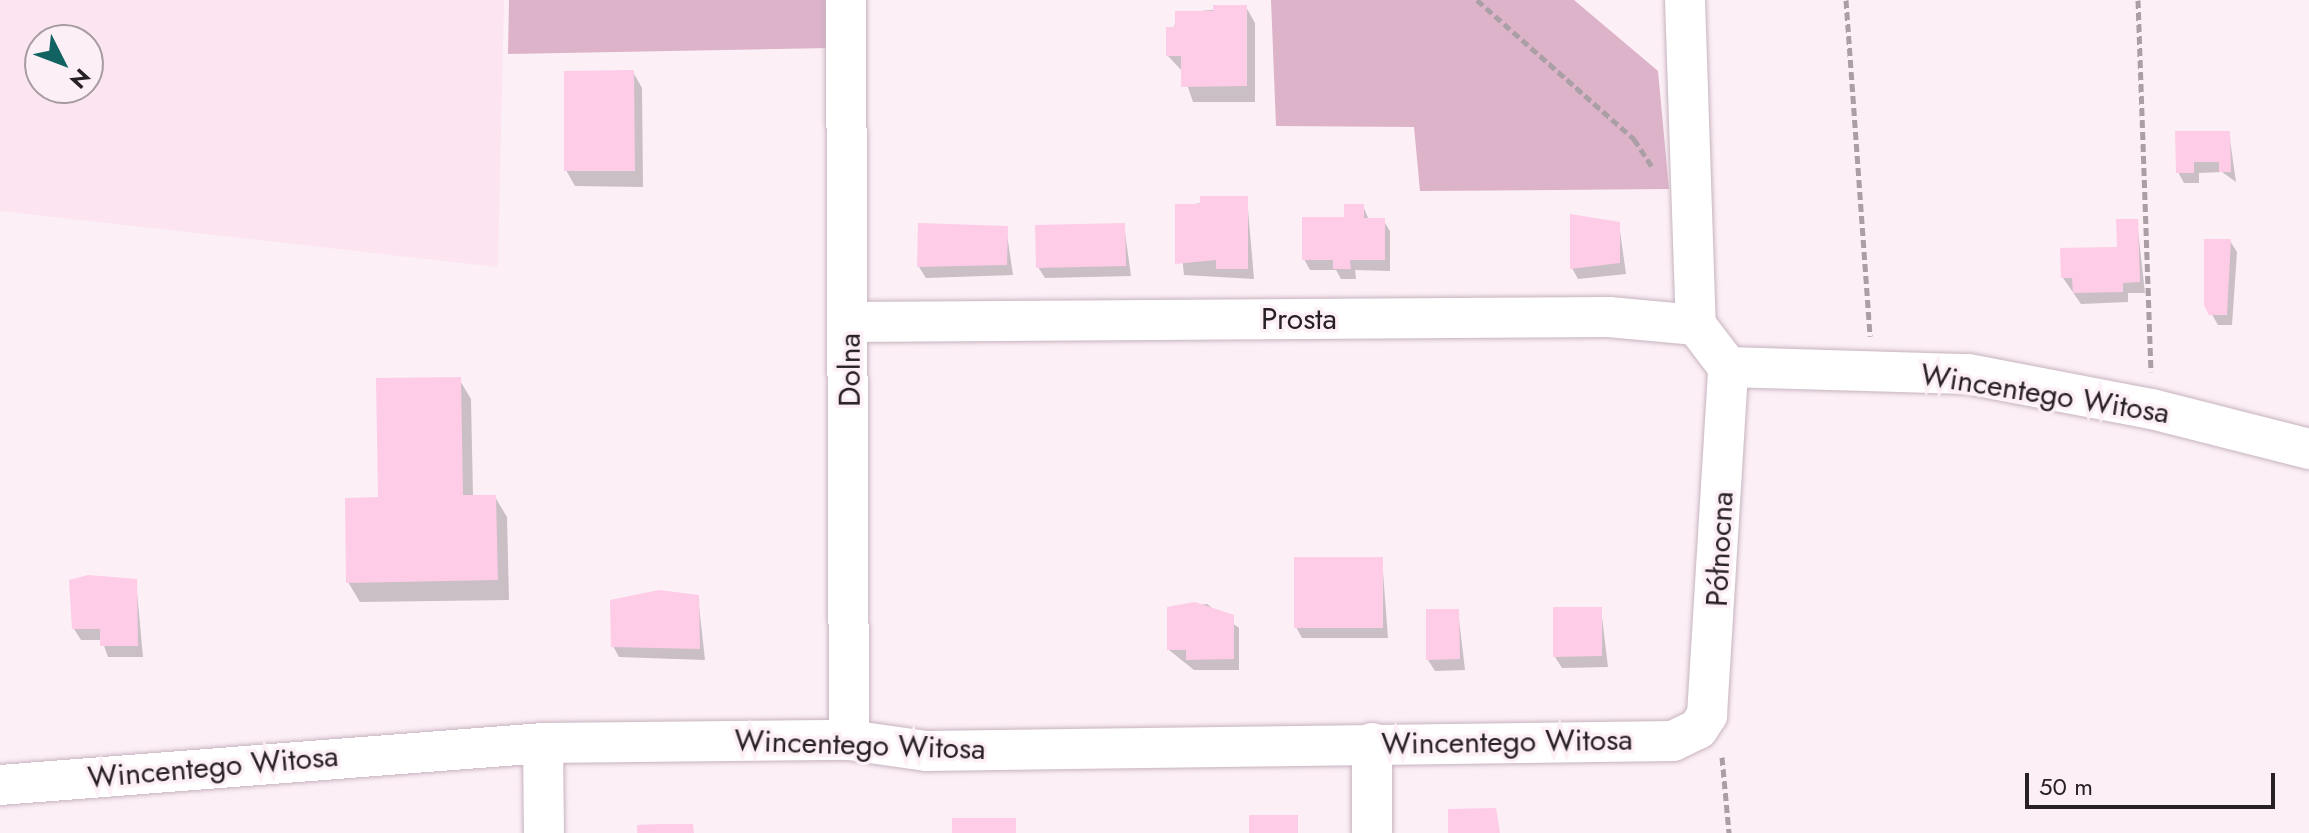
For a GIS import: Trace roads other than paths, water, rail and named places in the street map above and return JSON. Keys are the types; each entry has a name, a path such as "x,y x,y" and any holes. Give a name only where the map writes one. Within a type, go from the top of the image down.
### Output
{"street":[{"name":"Dolna","path":"846,0 850,322 849,740"},
{"path":"1685,0 1696,325 1728,367"},
{"name":"Prosta","path":"850,322 1609,317 1696,325"},
{"name":"Wincentego Witosa","path":"1728,367 1968,374 2152,409 2309,449"},
{"name":"Północna","path":"1693,728 1728,367"},
{"name":"Wincentego Witosa","path":"0,785 543,743 849,740 926,751 1372,743 1693,728"},
{"path":"543,743 544,833"},
{"path":"1372,743 1372,833"}]}
